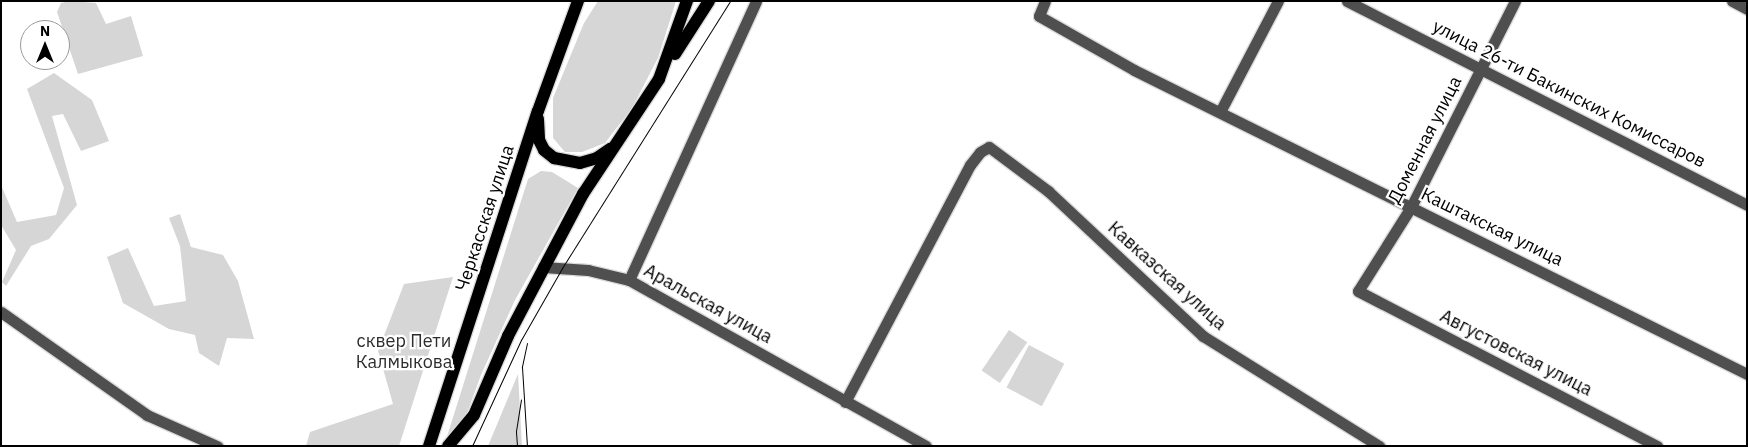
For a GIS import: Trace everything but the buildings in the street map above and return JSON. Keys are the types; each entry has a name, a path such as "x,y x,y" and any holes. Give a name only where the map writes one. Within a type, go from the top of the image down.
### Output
{"main road":[{"name":"Черкасская улица","path":"429,446 538,111 578,1"},
{"path":"565,38 588,1"},
{"path":"659,79 687,1"},
{"path":"448,446 474,415 508,336 543,267 612,148 709,1"},
{"path":"538,111 539,140 544,150 554,158 580,163 597,158 612,148"}],"street":[{"path":"629,280 756,1"},
{"name":"Каштакская улица","path":"1045,1 1039,16 1134,70 1221,110 1747,374"},
{"path":"1221,110 1278,1"},
{"name":"улица 26-ти Бакинских Комиссаров","path":"1347,1 1482,68 1747,205"},
{"name":"Доменная улица","path":"1358,291 1411,207 1515,1"},
{"path":"1732,1 1747,9"},
{"name":"Кавказская улица","path":"845,402 970,165 980,152 994,148 1048,191 1203,336 1379,446"},
{"name":"Аральская улица","path":"543,267 588,270 629,280 926,446"},
{"name":"Августовская улица","path":"1358,291 1657,446"},
{"path":"1,312 147,415 217,446"}],"green space":[{"path":"70,1 96,3 106,24 131,16 143,56 78,74 70,50 70,20 60,20 57,12 61,3"},
{"path":"598,1 676,1 658,58 632,108 605,143 582,152 565,152 553,138 553,98 584,23"},
{"path":"54,73 92,100 109,141 81,151 63,114 52,116 77,205 49,239 31,246 6,286 2,282 16,250 1,225 1,185 17,222 56,215 64,188 27,89"},
{"path":"541,171 552,172 578,188 515,300 481,375 455,446 444,446 528,179"},
{"path":"180,214 191,247 223,255 238,281 254,339 227,338 219,366 199,353 195,335 169,329 123,303 107,257 128,248 154,306 186,301 180,246 169,218"},
{"name":"сквер Пети Калмыкова","path":"453,277 399,446 306,446 310,432 393,404 378,351 404,284"},
{"path":"1009,330 1027,342 1000,383 982,371"},
{"path":"1029,345 1064,364 1042,406 1006,387"},
{"path":"518,374 522,446 488,446"}],"tram line":[{"path":"472,446 521,340 562,268 730,1"},
{"path":"527,343 522,367 527,446"},
{"path":"517,446 516,431 521,399"}]}
